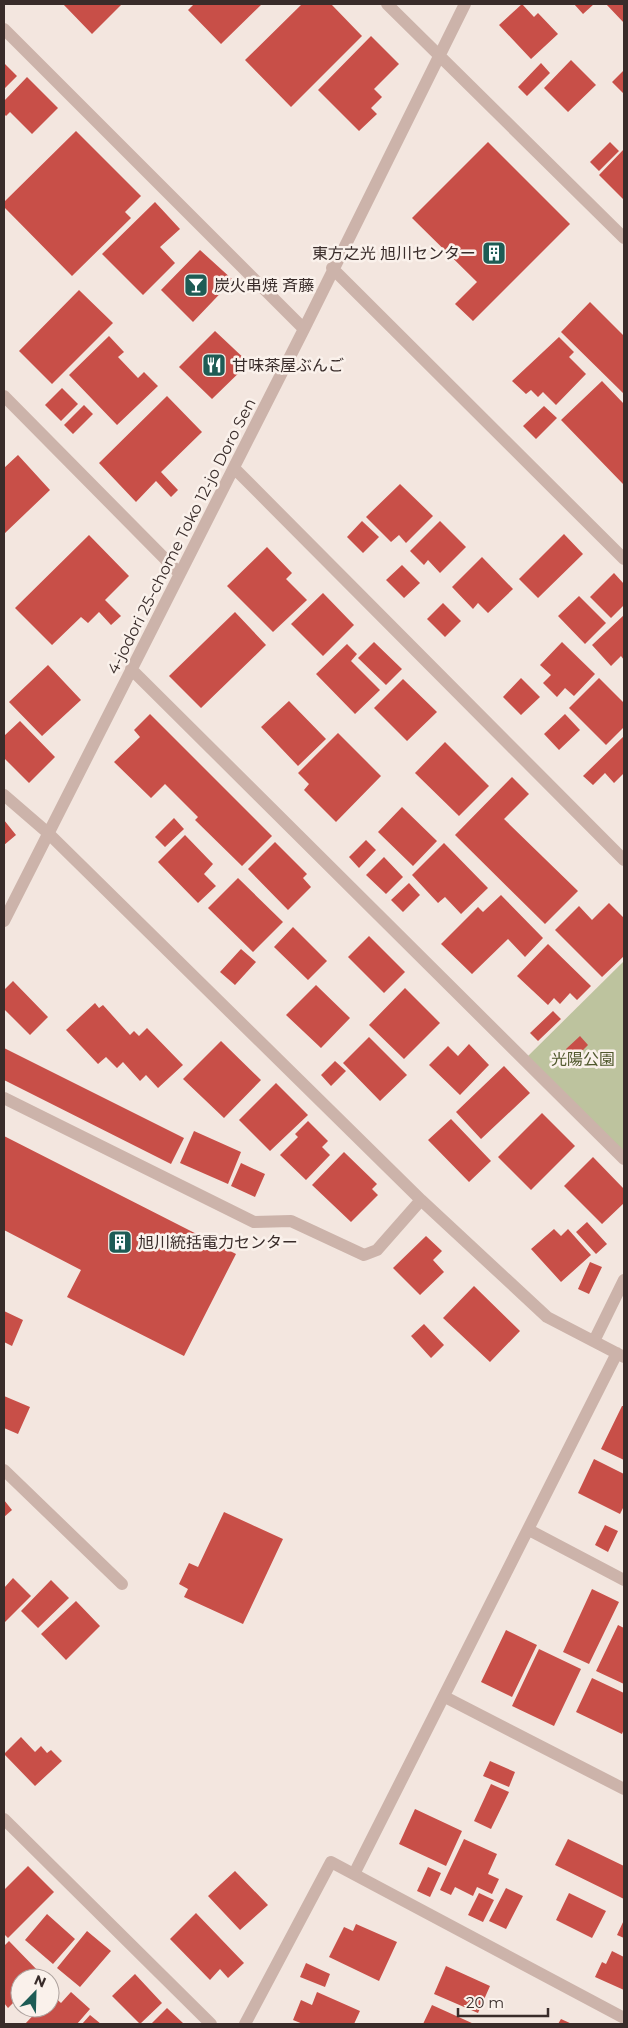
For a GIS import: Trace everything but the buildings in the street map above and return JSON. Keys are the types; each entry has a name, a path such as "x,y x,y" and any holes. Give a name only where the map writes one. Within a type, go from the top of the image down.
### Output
{"street":[{"path":"387,4 624,238"},
{"name":"4-jodori 25-chome Toko 12-jo Doro Sen","path":"4,921 304,329 332,268 465,4"},
{"path":"4,28 304,329"},
{"path":"332,268 624,559"},
{"path":"4,396 180,574"},
{"path":"234,468 624,860"},
{"path":"131,668 624,1159"},
{"path":"4,795 48,833 422,1200 547,1317 621,1355 529,1530 354,1874"},
{"path":"4,1098 254,1222 291,1221 364,1254 377,1250 422,1200"},
{"path":"594,1341 624,1280"},
{"path":"4,1470 122,1584"},
{"path":"529,1530 624,1580"},
{"path":"445,1697 624,1789"},
{"path":"4,1819 211,2024"},
{"path":"245,2024 331,1862 624,2018"}],"green space":[{"name":"光陽公園","path":"624,961 624,1159 525,1059"}],"place":[{"name":"東方之光 旭川センター","path":"494,253"},
{"name":"炭火串焼 斉藤","path":"196,285"},
{"name":"甘味茶屋ぶんご","path":"214,365"},
{"name":"旭川統括電力センター","path":"120,1242"}]}
